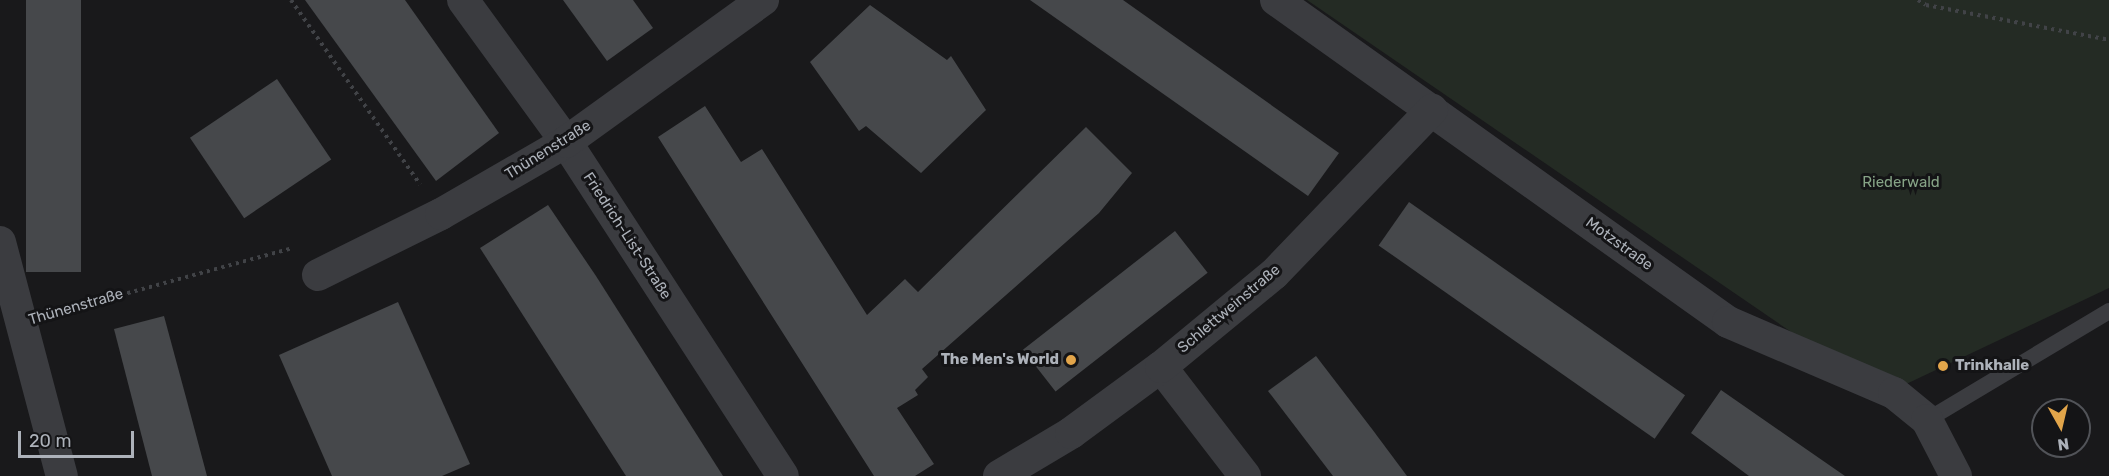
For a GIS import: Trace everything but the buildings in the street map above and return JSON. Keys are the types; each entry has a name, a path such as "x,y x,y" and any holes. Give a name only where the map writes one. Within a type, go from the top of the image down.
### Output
{"street":[{"name":"Friedrich-List-Straße","path":"464,0 566,142 783,476"},
{"name":"Thünenstraße","path":"318,275 441,214 566,142 764,0"},
{"name":"Motzstraße","path":"1276,0 1728,322 1894,393 1927,420 1956,476"},
{"name":"Schlettweinstraße","path":"999,476 1071,433 1161,367 1274,274 1432,110"},
{"path":"0,242 62,476"},
{"path":"1161,367 1245,476"}],"lane":[{"path":"1927,420 2109,311"}],"path":[{"path":"291,0 441,214"},
{"path":"1918,0 1926,5 2109,40"},
{"name":"Thünenstraße","path":"21,323 306,244"}],"green space":[{"name":"Riederwald","path":"1307,0 2109,0 2109,288 1883,395"}],"place":[{"name":"The Men's World","path":"1071,360"},
{"name":"Trinkhalle","path":"1943,366"}]}
